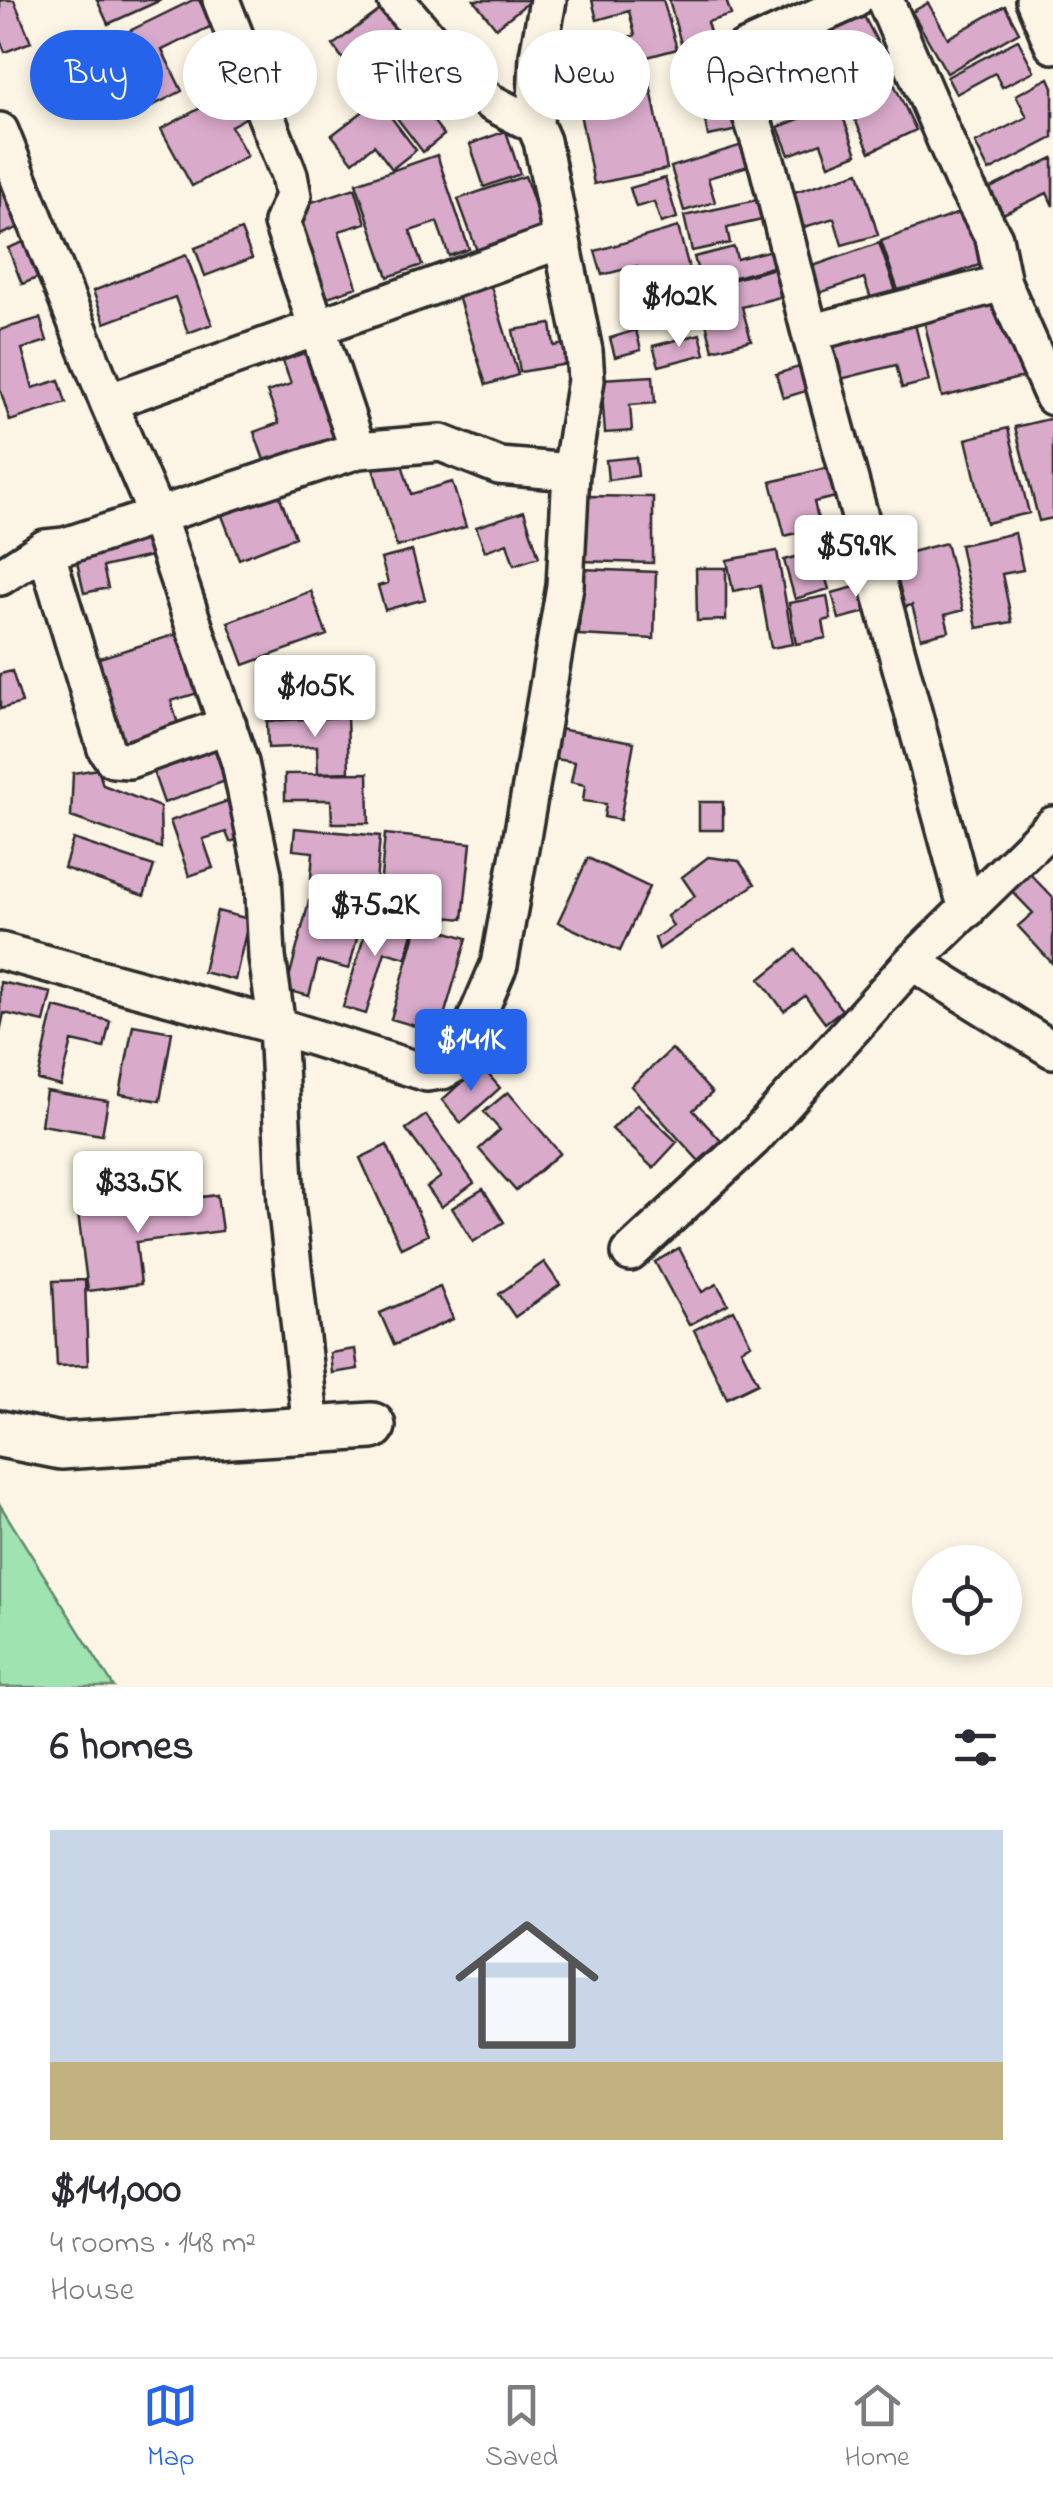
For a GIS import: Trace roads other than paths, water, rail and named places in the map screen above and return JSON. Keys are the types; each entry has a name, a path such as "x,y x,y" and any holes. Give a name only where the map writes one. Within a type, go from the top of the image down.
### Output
{"street":[{"path":"220,0 290,175 294,196 282,224 358,450"},
{"path":"396,0 467,84 490,102 535,125"},
{"path":"0,952 276,1026 426,1073 442,1071 456,1063 499,965 565,586 571,472 586,380 562,240 542,141 535,125 538,56 548,0"},
{"path":"854,0 743,50 737,60 738,73 768,166 967,910"},
{"path":"885,0 962,179 994,238 1002,282 1053,398"},
{"path":"1034,0 1053,45"},
{"path":"0,130 157,516 228,724 263,874 286,1203 311,1428"},
{"path":"108,402 562,240"},
{"path":"810,333 1002,282"},
{"path":"0,577 45,548 65,546 358,450 441,443 499,466 571,472"},
{"path":"45,548 106,748 113,759 130,760 228,724"},
{"path":"630,1253 753,1139 912,962 1053,825"},
{"path":"912,962 1053,1050"},
{"path":"0,1434 61,1446 372,1426"}]}
